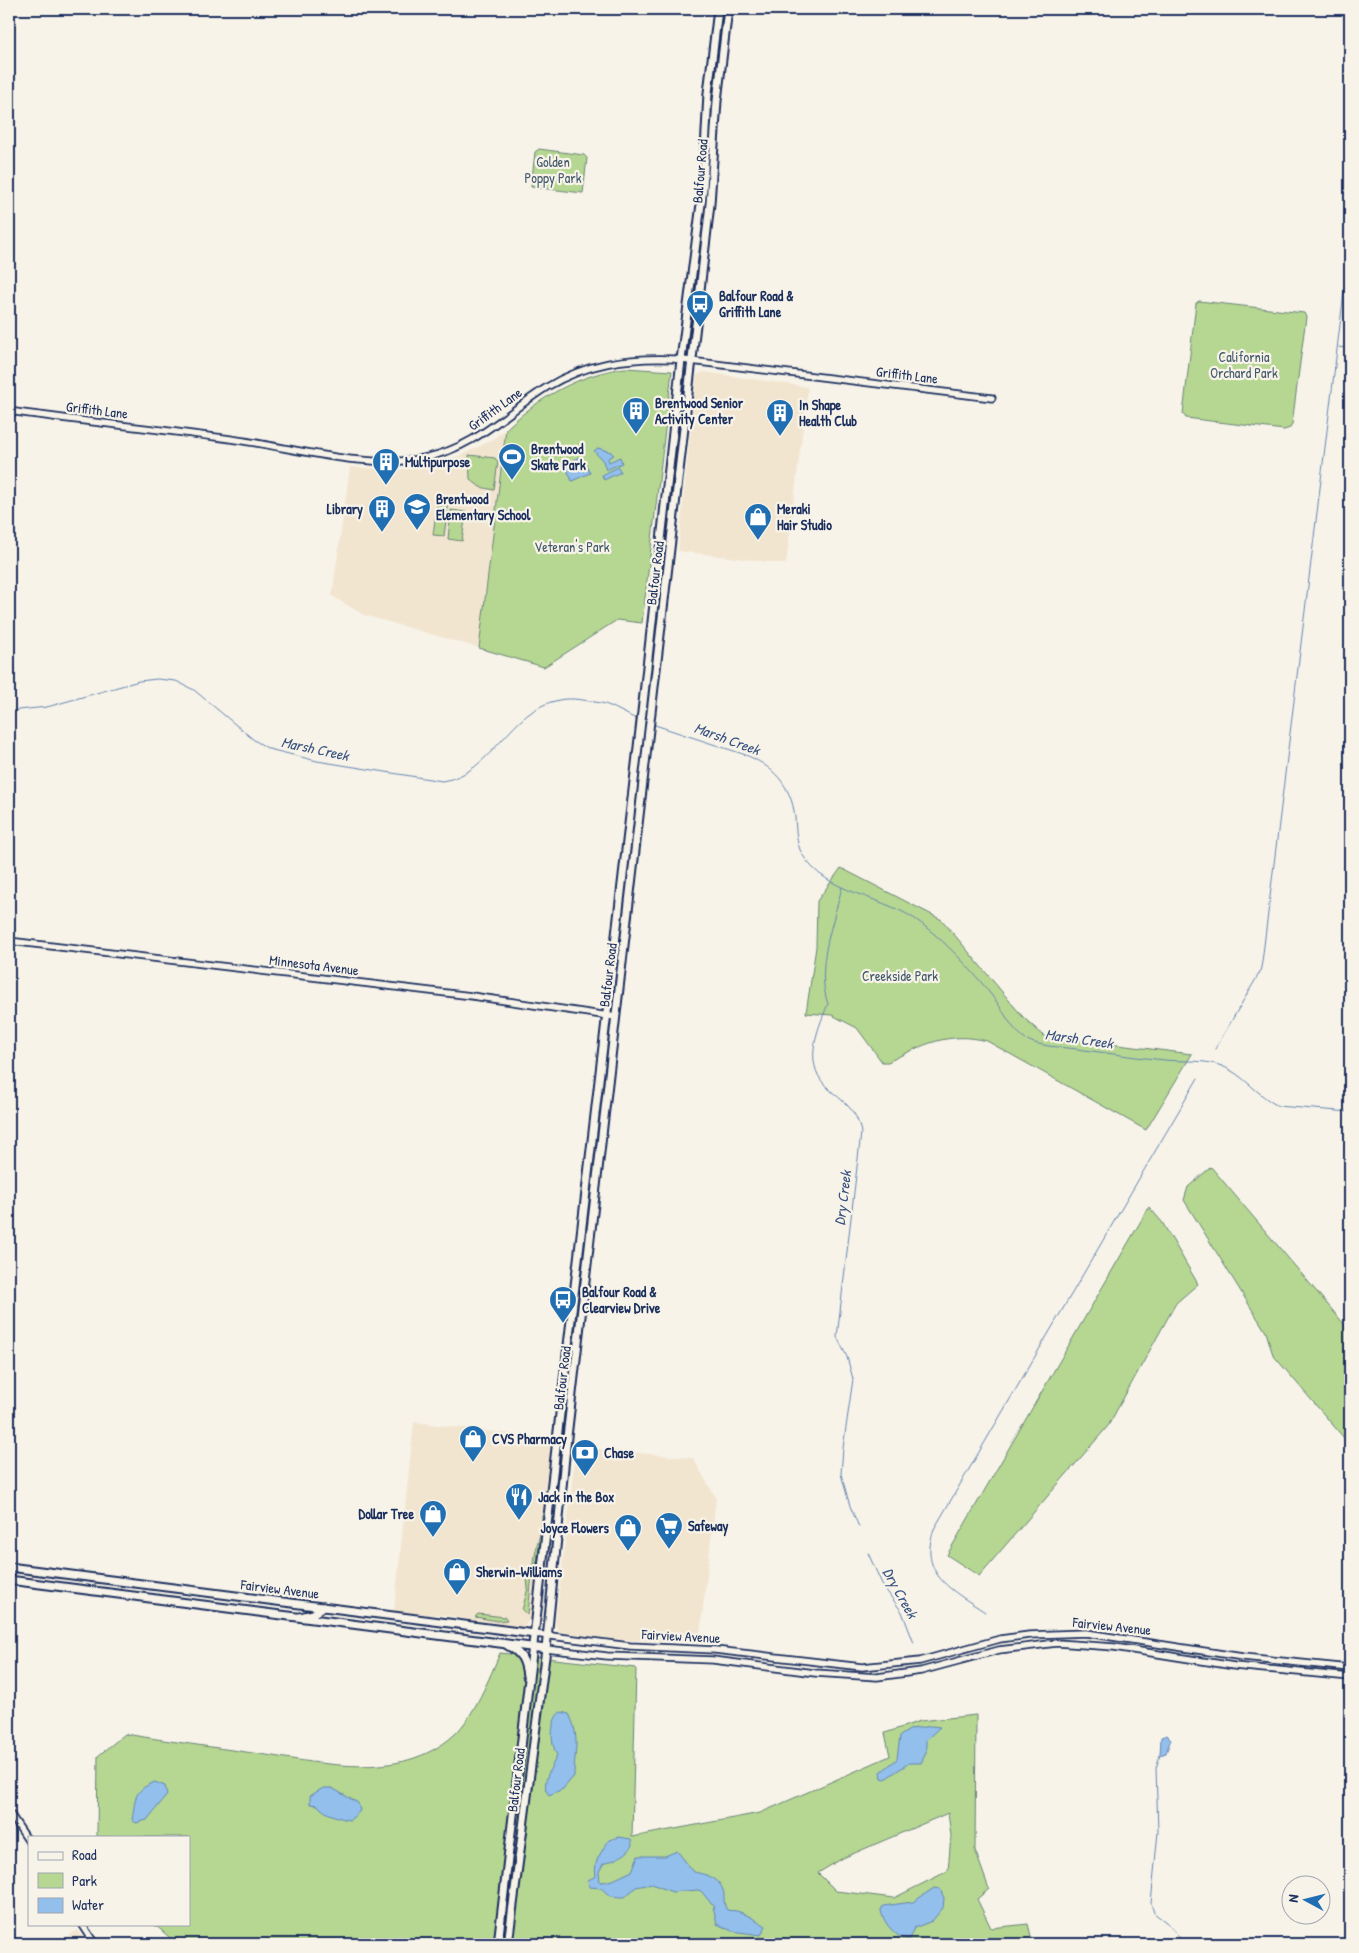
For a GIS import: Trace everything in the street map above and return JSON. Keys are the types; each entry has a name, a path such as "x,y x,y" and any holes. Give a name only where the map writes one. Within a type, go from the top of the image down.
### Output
{"main road":[{"name":"Balfour Road","path":"498,1944 640,730 681,360 703,188 708,93 718,9"},
{"name":"Balfour Road","path":"508,1944 546,1649 616,1017 710,204 717,101 728,9"},
{"name":"Fairview Avenue","path":"9,1567 535,1634"},
{"name":"Fairview Avenue","path":"9,1580 546,1649"},
{"path":"290,1617 312,1614 323,1607"},
{"path":"382,1629 388,1625 426,1630 435,1622"},
{"path":"505,1644 517,1651 524,1660 529,1686"}],"street":[{"name":"Griffith Lane","path":"9,412 238,440 396,462 442,454 475,440 548,387 604,362 644,358 681,360 992,398"},
{"name":"Minnesota Avenue","path":"9,941 472,996 616,1017"},
{"name":"Fairview Avenue","path":"535,1634 630,1646 715,1650 862,1666 920,1660 1000,1639 1029,1635 1086,1633 1243,1657 1350,1668"},
{"name":"Fairview Avenue","path":"546,1649 607,1656 713,1660 815,1673 877,1677 921,1671 1000,1650 1057,1643 1114,1646 1234,1666 1350,1677"},
{"path":"9,1812 28,1840"},
{"path":"83,1926 95,1944"}],"shaded area":[{"path":"704,372 808,387 786,564 678,551 695,386 697,375"},
{"name":"Brentwood Elementary School","path":"506,429 479,648 364,615 332,596 350,467 397,470 428,465 459,456 492,440"},
{"path":"414,1422 545,1438 551,1443 541,1551 530,1620 523,1627 501,1626 444,1615 394,1612"},
{"path":"576,1447 693,1458 716,1498 699,1642 621,1640 559,1632 555,1625"},
{"path":"77,1930 87,1944 56,1944"}],"green space":[{"name":"Golden Poppy Park","path":"539,149 584,155 587,158 583,193 531,187 535,152"},
{"name":"California Orchard Park","path":"1199,301 1304,313 1306,317 1290,428 1284,430 1186,418 1183,414 1196,303"},
{"name":"Veteran's Park","path":"625,368 672,371 642,623 617,620 544,667 479,648 506,429 532,407 561,389 592,376"},
{"path":"469,455 495,458 498,462 494,490 480,487 470,479"},
{"path":"437,504 448,506 444,536 433,535"},
{"path":"451,510 466,512 462,541 448,539"},
{"name":"Creekside Park","path":"841,868 942,920 1023,1017 1044,1036 1192,1054 1146,1130 987,1041 960,1038 936,1041 888,1062 882,1062 857,1028 832,1015 806,1013 816,947 817,901"},
{"path":"1211,1167 1350,1331 1350,1445 1273,1355 1266,1332 1184,1200 1188,1187"},
{"path":"1149,1207 1162,1222 1198,1284 1176,1303 1108,1426 979,1576 947,1555"},
{"path":"544,1513 536,1568 534,1566 534,1559 542,1515"},
{"path":"533,1564 528,1615 522,1610 528,1588 526,1571"},
{"path":"478,1614 505,1617 507,1620 498,1621 475,1617"},
{"path":"500,1653 636,1668 632,1837 760,1813 890,1756 885,1733 920,1721 976,1715 975,1850 989,1889 977,1899 991,1928 1028,1924 1033,1944 177,1944 156,1926 190,1926 190,1836 97,1836 98,1756 125,1734 304,1761 357,1766 384,1765 409,1760 432,1750 454,1735 468,1718","holes":["948,1813 951,1836 948,1871 894,1898 836,1891 818,1873 843,1858"]}],"water":[{"path":"598,448 611,452 614,455 608,458 609,462 620,457 622,463 606,470 603,461 594,451"},
{"path":"582,456 590,473 572,481 565,465"},
{"path":"618,467 621,472 604,480 602,475"},
{"path":"561,1712 569,1714 575,1730 574,1776 563,1789 549,1795 545,1786 546,1780 557,1755 552,1738 553,1725 557,1715"},
{"path":"932,1726 940,1727 926,1740 926,1753 921,1763 909,1763 885,1779 882,1778 881,1772 897,1759 900,1736 911,1729"},
{"path":"1167,1735 1171,1739 1166,1753 1160,1755 1161,1737"},
{"path":"155,1782 165,1786 167,1795 147,1820 136,1823 132,1820 136,1796 142,1789"},
{"path":"323,1788 332,1788 358,1803 360,1811 350,1820 323,1811 318,1805 310,1804 310,1796"},
{"path":"619,1837 631,1839 631,1848 618,1858 603,1864 599,1872 600,1882 612,1880 632,1871 638,1856 665,1856 677,1851 694,1872 709,1876 720,1884 727,1910 742,1913 766,1926 761,1935 732,1931 717,1924 713,1906 701,1891 698,1890 672,1892 652,1884 636,1887 625,1897 621,1897 610,1896 601,1888 589,1887 588,1880 596,1876 597,1861 601,1853 609,1840"},
{"path":"934,1888 940,1889 944,1898 943,1908 932,1921 914,1928 909,1939 895,1933 884,1919 881,1910 883,1906 913,1902"}],"waterway":[{"path":"1215,1049 1260,972 1262,962 1350,243"},
{"path":"1339,347 1350,349"},
{"name":"Marsh Creek","path":"9,711 47,707 139,681 157,679 176,681 194,690 254,740 269,749 317,761 442,781 460,776 475,767 527,715 542,706 559,700 575,699 601,703 639,720"},
{"name":"Marsh Creek","path":"652,724 743,754 771,770 784,785 789,795 793,805 799,845 802,854 813,868 826,879 841,887 908,914 922,924 952,950 996,1001 1015,1029 1029,1041 1048,1046 1136,1057 1215,1064 1237,1074 1278,1106 1350,1112"},
{"name":"Dry Creek","path":"842,887 824,961 824,990 828,1004 819,1026 814,1049 814,1060 816,1071 821,1081 854,1113 861,1133 837,1337 847,1357 853,1379 841,1474 850,1506 859,1527"},
{"path":"985,1612 950,1588 934,1570 930,1545 934,1529 1198,1078"},
{"name":"Dry Creek","path":"868,1553 883,1586 902,1612 914,1643"},
{"path":"1160,1755 1156,1768 1158,1832 1151,1903 1154,1913 1171,1926 1184,1944"}],"place":[{"name":"Balfour Road & Griffith Lane","path":"700,328"},
{"name":"Brentwood Senior Activity Center","path":"636,435"},
{"name":"In Shape Health Club","path":"780,437"},
{"name":"Brentwood Skate Park","path":"512,481"},
{"name":"Multipurpose","path":"386,486"},
{"name":"Brentwood Elementary School","path":"417,531"},
{"name":"Library","path":"382,533"},
{"name":"Meraki Hair Studio","path":"758,541"},
{"name":"Balfour Road & Clearview Drive","path":"563,1324"},
{"name":"CVS Pharmacy","path":"473,1463"},
{"name":"Chase","path":"585,1477"},
{"name":"Jack in the Box","path":"519,1521"},
{"name":"Dollar Tree","path":"433,1538"},
{"name":"Safeway","path":"669,1550"},
{"name":"Joyce Flowers","path":"628,1552"},
{"name":"Sherwin-Williams","path":"457,1596"}]}
